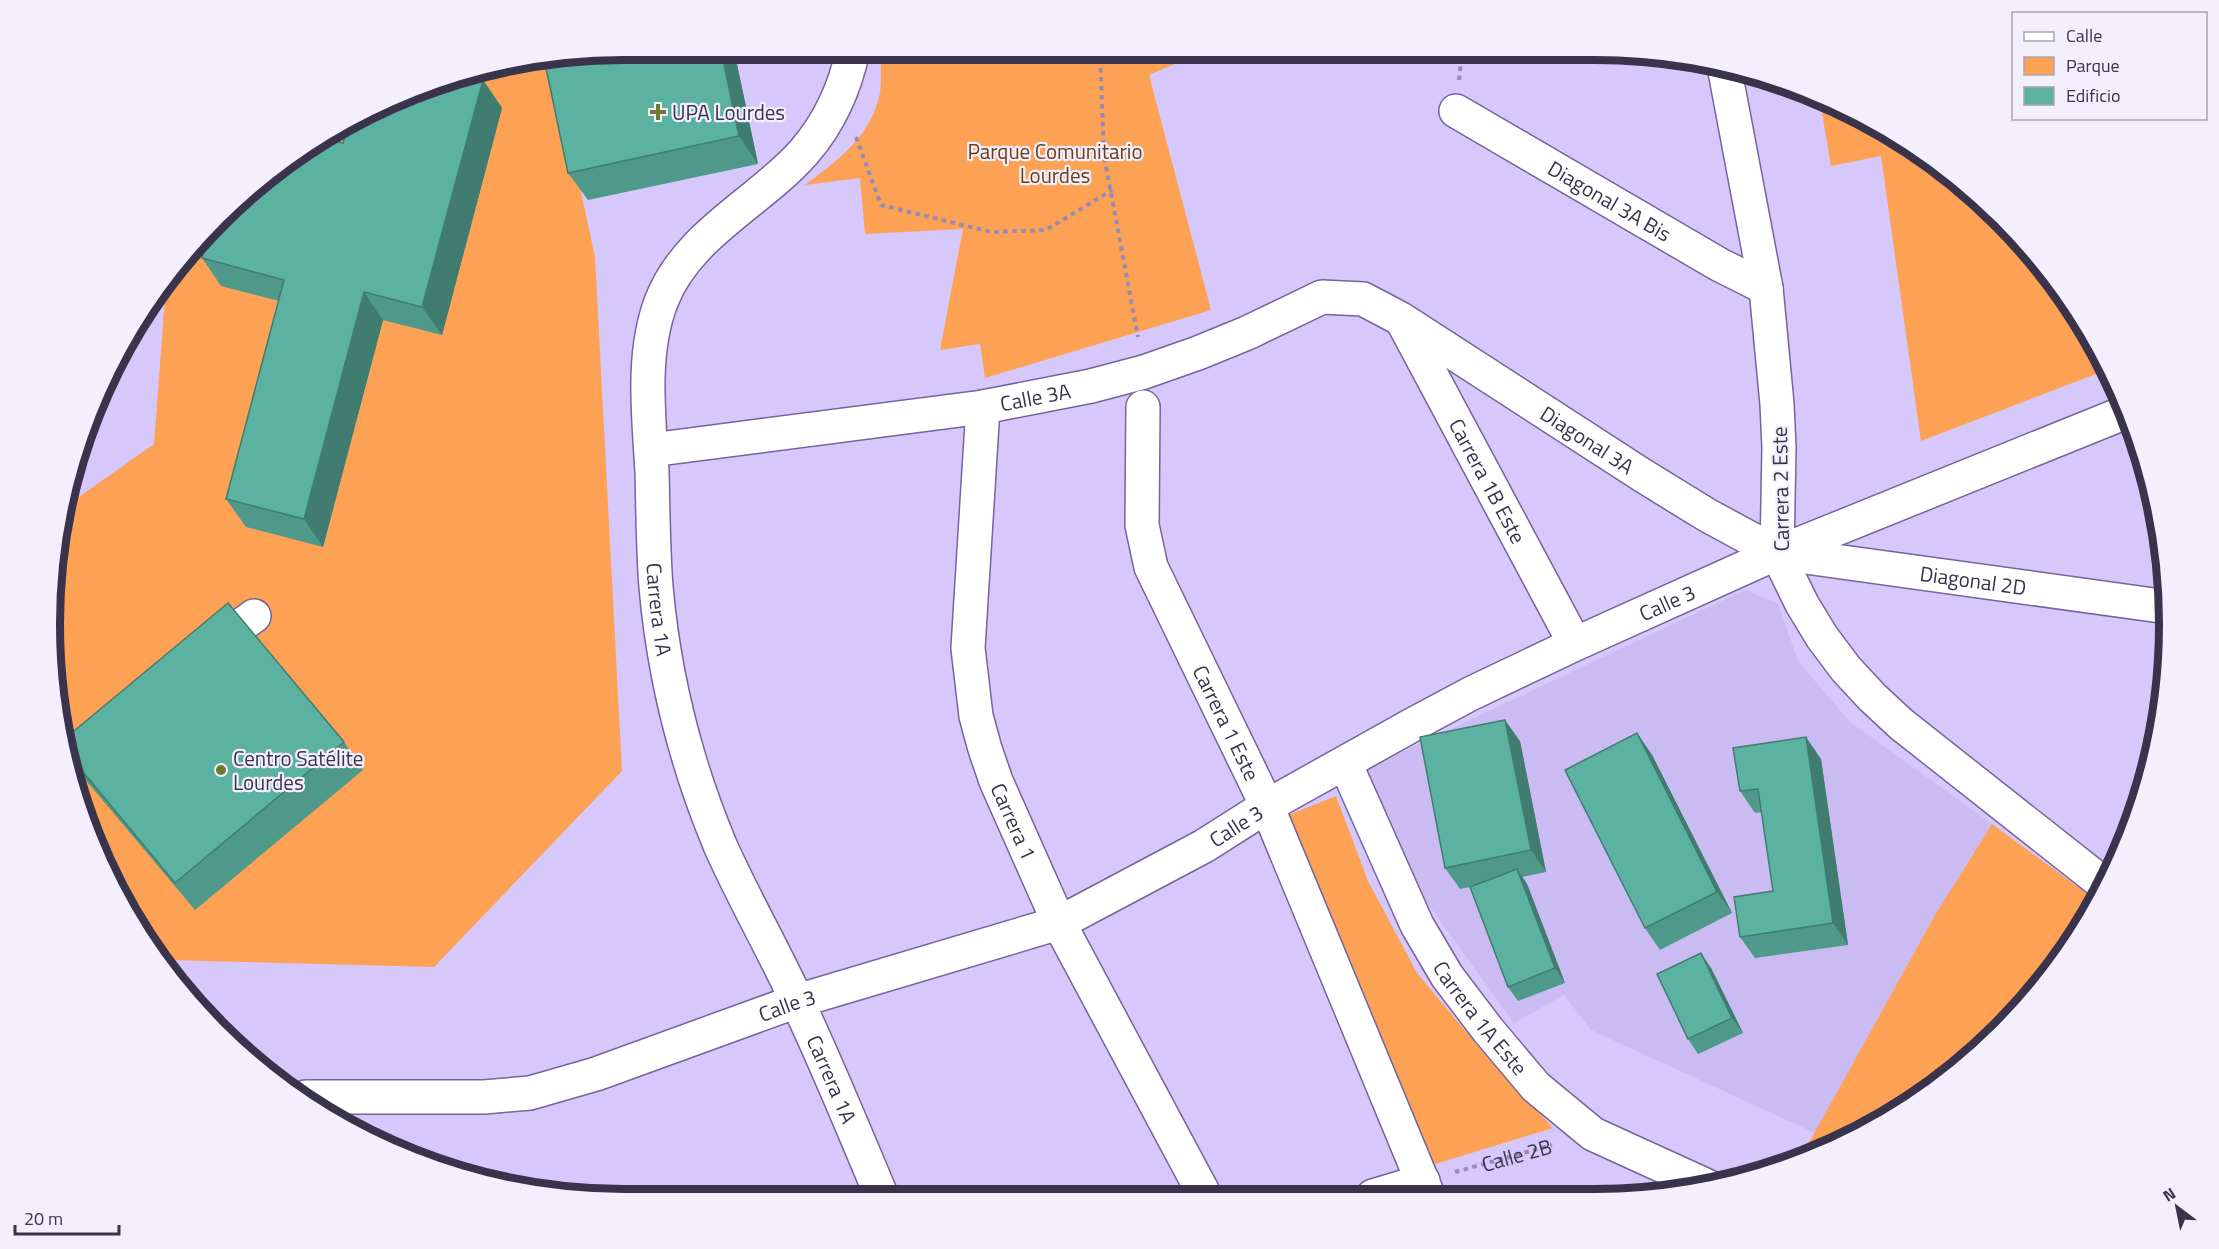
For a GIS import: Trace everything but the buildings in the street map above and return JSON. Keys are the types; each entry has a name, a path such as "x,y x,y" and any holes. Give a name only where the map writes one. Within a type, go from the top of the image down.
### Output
{"street":[{"name":"Carrera 1A","path":"850,60 840,94 821,130 804,153 706,237 674,275 655,320 650,345 651,450 658,598 664,650 687,752 721,848 797,1001 879,1189"},
{"name":"Carrera 2 Este","path":"1726,76 1766,288 1779,448 1777,553 1802,604 1822,637 1846,669 1872,697 1901,724 2098,879"},
{"name":"Diagonal 3A Bis","path":"1456,111 1720,265 1766,288"},
{"name":"Calle 3A","path":"651,450 983,407 1092,386 1144,372 1198,353 1247,333 1322,297 1363,298 1401,319"},
{"name":"Diagonal 3A","path":"1401,319 1642,475 1707,515 1777,553"},
{"name":"Carrera 1B Este","path":"1401,319 1575,644"},
{"name":"Carrera 1","path":"983,407 968,648 976,716 996,781 1059,923 1201,1189"},
{"name":"Carrera 1 Este","path":"1143,407 1142,525 1151,567 1267,806 1426,1188"},
{"name":"Calle 3","path":"316,1097 484,1097 530,1093 596,1074 797,1001 1059,923 1195,851 1267,806 1470,694 1777,553 2119,415"},
{"name":"Diagonal 2D","path":"1777,553 2158,606"},
{"path":"187,665 254,616"},
{"name":"Carrera 1A Este","path":"1345,764 1417,925 1447,976 1488,1030 1536,1087 1593,1134 1694,1180"}],"path":[{"path":"1100,60 1104,156 1144,372"},
{"path":"840,94 881,205 991,232 1046,230 1112,190"},
{"name":"Calle 2B","path":"1426,1188 1593,1134"}],"shaded area":[{"path":"1745,590 1778,604 1798,661 1850,722 1992,824 1935,915 1815,1133 1591,1030 1564,995 1514,1023 1420,893 1366,769"}],"green space":[{"name":"Parque Comunitario Lourdes","path":"881,60 1182,60 1149,75 1211,310 985,378 980,344 940,350 963,229 865,234 860,178 805,185 828,168 858,139 873,115 880,95"},
{"path":"554,65 595,257 622,771 434,967 171,960 155,938 118,874 90,806 71,735 61,661 61,588 74,500 154,444 165,297 200,252 225,225 252,200 311,155 375,118 408,103 478,79"},
{"path":"1821,108 1877,136 1908,155 1967,200 1994,225 2019,252 2064,311 2100,373 1921,441 1881,156 1831,166"},
{"path":"1336,796 1368,881 1417,973 1488,1058 1553,1128 1432,1165 1286,816"},
{"path":"1992,824 2089,895 2064,938 2019,997 1967,1049 1908,1094 1844,1131 1806,1148 1935,915"}],"place":[{"name":"UPA Lourdes","path":"658,112"},
{"name":"Centro Satélite Lourdes","path":"221,770"}]}
